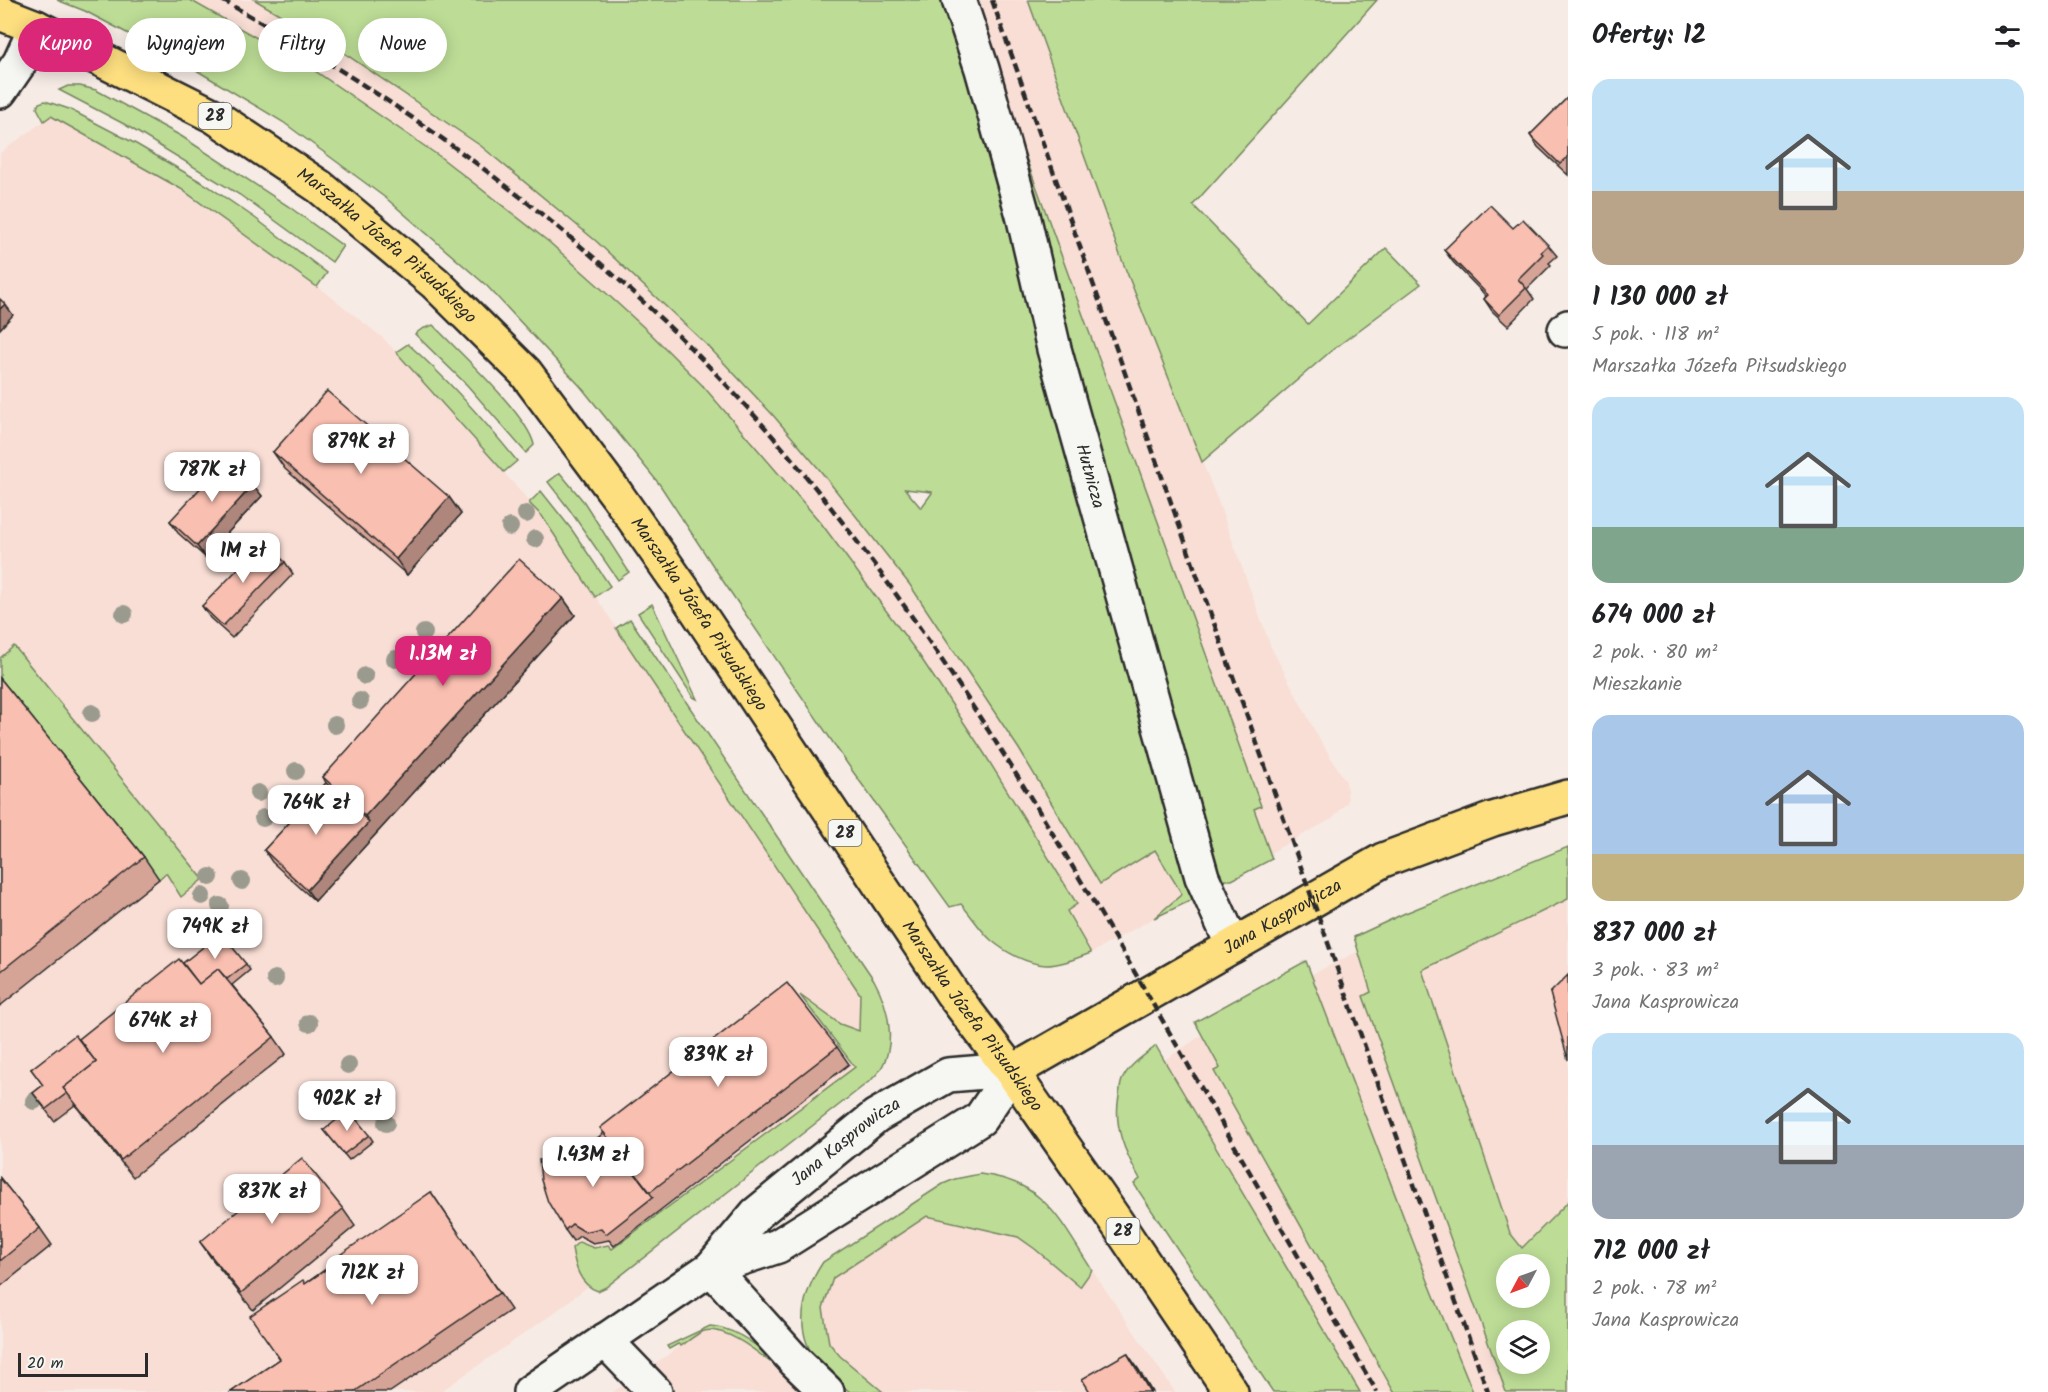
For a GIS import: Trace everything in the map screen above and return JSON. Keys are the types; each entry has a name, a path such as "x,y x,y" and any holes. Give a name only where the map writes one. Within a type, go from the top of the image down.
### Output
{"main road":[{"name":"Marszałka Józefa Piłsudskiego","path":"0,13 18,20"},
{"name":"Marszałka Józefa Piłsudskiego","path":"113,66 214,116 320,187 435,283 525,372 617,495 684,591 946,984 985,1039 1012,1072 1231,1392"},
{"name":"Jana Kasprowicza","path":"1012,1072 1383,860 1493,819 1568,797"}],"street":[{"name":"Hutnicza","path":"959,0 982,69 1023,215 1054,349 1202,877 1233,946"},
{"path":"0,91 18,65"},
{"name":"Jana Kasprowicza","path":"711,1268 756,1214 876,1116 948,1076 996,1071 1012,1072"},
{"name":"Jana Kasprowicza","path":"530,1392 711,1268 778,1246 980,1119 1012,1072"},
{"path":"711,1268 795,1361 827,1392"},
{"path":"605,1340 655,1392"}],"shaded area":[{"path":"138,0 321,0 342,18 258,18 258,72 346,72 346,21 358,31 358,72 407,72 904,489 926,514 1145,834 1182,894 1154,918 1091,953 1067,961 1046,960 589,347 232,72 246,72 246,18 161,18"},
{"path":"969,0 1028,0 1120,255 1219,504 1271,647 1317,735 1346,782 1348,801 1333,818 1256,861"},
{"path":"51,116 221,210 383,338 542,516 860,994 858,1076 551,1315 440,1392 0,1392 0,153"},
{"path":"1568,887 1568,1202 1516,1254 1512,1254 1412,961"},
{"path":"1379,941 1496,1270 1496,1308 1506,1308 1506,1320 1496,1320 1496,1374 1518,1374 1541,1392 1301,1392 1154,1067 1240,1010"},
{"path":"944,1187 1090,1274 1092,1270 1175,1392 850,1392 811,1352 806,1340 803,1324 804,1303 811,1280 823,1262"},
{"path":"703,1331 721,1333 744,1342 804,1392 613,1392"}],"green space":[{"path":"57,0 190,0 222,18 125,18 125,32 113,26 113,18 98,18"},
{"path":"255,0 948,0 1194,896 1192,900 1154,918 1182,894 1155,850 1100,884 1019,749 910,585 819,469 772,414 709,347 596,241 481,146 372,72 447,72 447,18 358,18 358,63 346,54 346,18 286,18","holes":["905,489 932,492 921,508"]},
{"path":"1028,0 1377,0 1193,205 1308,324 1386,248 1421,284 1331,351 1202,462 1120,255"},
{"path":"980,31 1261,806 1254,809 1272,859 1232,880 1223,880 1217,875"},
{"path":"246,32 258,39 258,72 316,72 439,156 549,242 649,332 703,386 821,523 919,655 984,753 1077,904 1067,911 1091,953 1057,964 1046,965 1024,960 991,940 961,904 950,907 851,769 660,485 581,387 487,286 387,199 283,122 199,72 246,72"},
{"path":"68,86 96,90 181,136 288,206 343,246 332,262 240,195 124,124 59,90"},
{"path":"45,101 69,109 136,144 208,186 255,218 327,273 317,287 181,189 51,116 44,121 37,108 39,103"},
{"path":"433,325 490,383 519,417 534,445 526,453 467,385 415,334"},
{"path":"408,344 465,400 517,461 504,472 396,352"},
{"path":"560,473 584,502 629,572 618,580 548,482"},
{"path":"541,491 572,530 610,586 595,597 542,516 529,503"},
{"path":"652,604 697,699 693,697 638,613"},
{"path":"630,619 874,980 888,1018 889,1045 880,1070 871,1080 598,1291 582,1279 572,1248 579,1242 594,1248 608,1245 612,1249 855,1067 800,995 840,1024 859,1031 860,994 616,628"},
{"path":"14,646 203,879 181,897 166,873 159,879 0,681 0,658"},
{"path":"1568,847 1568,899 1422,970 1510,1233 1522,1248 1568,1202 1568,1392 1506,1392 1500,1374 1550,1374 1550,1320 1496,1320 1496,1364 1363,996 1371,992 1354,937 1403,914"},
{"path":"1306,961 1428,1281 1473,1392 1394,1392 1214,1071 1220,1068 1195,1022"},
{"path":"1156,1046 1360,1392 1273,1392 1134,1184 1140,1179 1125,1149 1119,1129 1120,1087 1130,1068"},
{"path":"980,1174 1002,1178 1036,1195 1060,1220 1092,1270 1080,1287 1018,1237 927,1216 833,1278 823,1308 829,1343 840,1356 883,1392 850,1392 818,1363 805,1338 803,1312 806,1299 823,1262 943,1184"},
{"path":"710,1326 736,1333 773,1358 770,1362 737,1339 718,1331 701,1332 681,1346 678,1344 669,1349 667,1346"}],"building":[{"path":"1568,97 1568,157 1560,164 1530,135"},
{"path":"1490,205 1513,228 1523,219 1548,245 1541,252 1543,254 1518,279 1526,288 1499,315 1484,299 1488,295 1444,250"},
{"path":"0,299 5,304 0,309"},
{"path":"327,391 449,497 396,559 273,452"},
{"path":"227,459 253,485 197,546 170,521"},
{"path":"264,542 285,562 223,626 202,606"},
{"path":"519,559 563,598 365,816 323,777"},
{"path":"0,678 144,857 0,972"},
{"path":"326,783 369,822 307,890 264,850"},
{"path":"221,933 246,964 227,979 218,969 199,984 183,963"},
{"path":"179,959 199,984 218,969 274,1037 121,1160 63,1088 96,1062 79,1039"},
{"path":"1568,975 1568,1060 1550,993"},
{"path":"787,983 837,1047 650,1192 600,1128"},
{"path":"75,1035 96,1062 63,1088 67,1093 46,1109 33,1093 43,1085 31,1069"},
{"path":"349,1110 369,1135 344,1154 324,1130"},
{"path":"604,1133 653,1197 606,1234 601,1228 585,1232 572,1224 565,1230 548,1202 541,1180 539,1160 572,1158"},
{"path":"302,1158 343,1209 241,1293 200,1242"},
{"path":"0,1178 40,1228 0,1261"},
{"path":"431,1192 499,1293 354,1392 231,1392 280,1359 250,1316 303,1280 305,1284 331,1266 328,1263"},
{"path":"1127,1353 1150,1392 1090,1392 1082,1379"}],"railway":[{"path":"222,0 303,47 382,97 459,150 533,207 605,267 674,331 739,398 800,469 895,593 984,723 1106,924 1377,1392"},
{"path":"992,0 1488,1392"}]}
